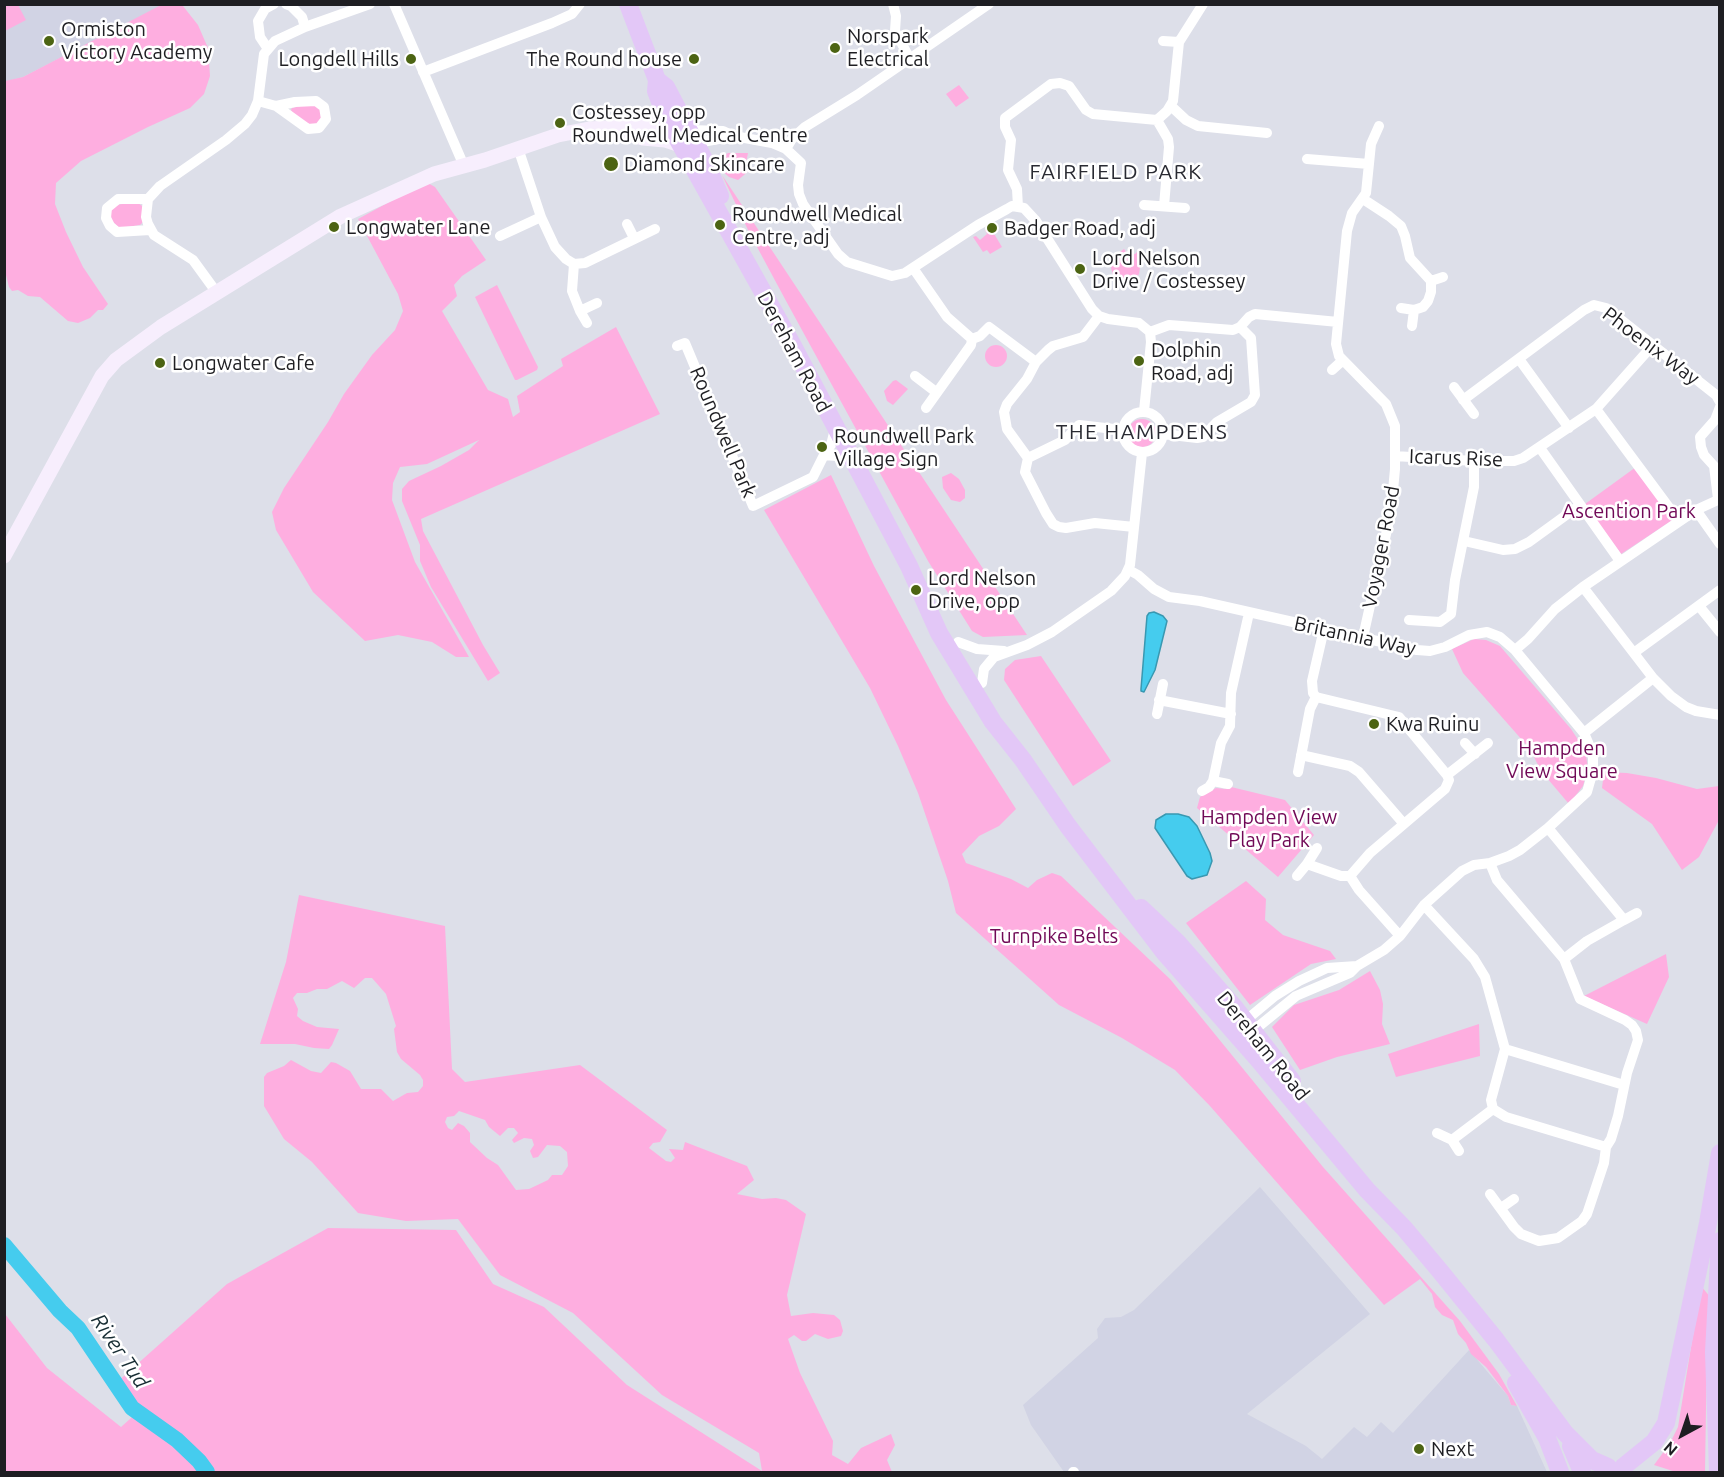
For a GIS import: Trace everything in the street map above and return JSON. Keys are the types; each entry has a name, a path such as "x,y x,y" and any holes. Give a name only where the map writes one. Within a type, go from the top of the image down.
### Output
{"highway":[{"name":"Dereham Road","path":"628,4 657,81 656,91 667,120 689,140"},
{"name":"Dereham Road","path":"657,81 666,87 748,266 793,346 909,566 932,620 993,722 1108,877 1177,942 1245,1029 1373,1184 1404,1228 1496,1340 1565,1433 1592,1460 1615,1470"},
{"name":"Dereham Road","path":"909,566 940,611 1023,760"},
{"path":"1615,1470 1654,1442 1666,1424 1708,1223 1719,1153"},
{"path":"1718,1473 1714,1352 1719,1241"},
{"path":"1496,1340 1509,1372 1546,1438 1560,1473"},
{"name":"Dereham Road","path":"1565,1433 1582,1473"}],"street":[{"path":"268,49 260,37 258,21 265,9 274,4"},
{"path":"286,4 302,17 305,27"},
{"path":"217,293 193,260 150,230 146,217 148,199 160,186 236,132 252,115 258,101 262,61 275,41 305,27 370,4"},
{"path":"394,4 464,166"},
{"path":"893,4 896,16 895,31 910,59"},
{"path":"786,149 792,139 805,127 910,59 989,4"},
{"path":"1157,120 1171,106 1175,93 1179,42 1203,4"},
{"path":"423,72 552,23 576,9"},
{"path":"1163,41 1179,42"},
{"path":"1018,207 1017,189 1008,171 1011,140 1000,116 1050,84 1060,83 1069,86 1086,110 1093,114 1157,120"},
{"path":"258,101 276,106"},
{"path":"1171,106 1186,120 1198,126 1268,133"},
{"path":"4,556 80,412 102,376 116,360 134,346 276,255 354,210 434,174 558,135 589,129 649,126 667,120"},
{"path":"1157,120 1168,139 1169,147 1164,206"},
{"path":"1332,370 1343,360 1339,356 1336,344 1347,231 1352,213 1366,193 1371,144 1379,126"},
{"path":"612,129 643,138 665,140 689,140 723,131 734,136 772,143 786,149 801,163 798,185 803,204 838,254 847,262 892,276 905,273 978,225 1012,206 1029,211 1092,309 1099,316 1108,319 1139,323 1150,332 1144,411"},
{"path":"518,148 541,217 555,247 574,264 585,263 655,229"},
{"path":"1306,159 1369,164"},
{"path":"148,199 118,199 107,208 106,218 117,232 150,230"},
{"path":"1363,199 1401,226 1410,258 1431,281 1431,292 1423,307 1414,310 1401,308"},
{"path":"1144,205 1185,208"},
{"path":"500,236 541,217"},
{"path":"627,224 634,238"},
{"path":"574,264 572,291 587,323"},
{"path":"913,268 947,317 972,339"},
{"path":"1431,281 1443,277"},
{"path":"580,311 597,303"},
{"name":"Phoenix Way","path":"1463,400 1584,310 1594,305 1606,308 1716,395 1719,402"},
{"path":"1412,326 1414,310"},
{"path":"1150,332 1169,325 1233,330 1255,314 1338,322"},
{"path":"1099,316 1083,337 1053,346 1036,362 1027,379 1007,404 1004,421 1006,429 1028,458 1025,472 1053,524 1066,528 1095,523 1134,527"},
{"path":"972,339 980,336 989,327 1036,362"},
{"path":"1163,434 1203,437 1217,422 1251,402 1256,395 1251,338 1240,327"},
{"path":"926,408 971,345 972,339"},
{"name":"Roundwell Park","path":"686,343 753,506 813,477 831,446 835,429"},
{"name":"Icarus Rise","path":"1395,456 1514,461 1540,448 1596,409 1652,346"},
{"path":"1519,358 1569,428"},
{"name":"Voyager Road","path":"1343,360 1386,404 1395,426 1391,512 1363,637"},
{"path":"915,376 936,392"},
{"path":"1454,387 1474,414"},
{"path":"1515,650 1555,609 1583,587 1679,520 1719,499 1714,466 1704,455 1700,437 1714,420 1719,406"},
{"path":"1596,409 1679,520"},
{"path":"1144,411 1154,415 1161,423 1163,434 1160,443 1152,450 1142,453 1131,449 1124,441 1123,430 1126,420 1144,411"},
{"path":"1028,458 1041,454 1065,440 1079,425 1123,430"},
{"path":"1540,448 1620,561"},
{"path":"982,683 984,669 994,657 1027,645 1083,612 1112,591 1129,570 1142,453"},
{"path":"824,455 837,456 853,462"},
{"path":"1409,620 1440,622 1451,614 1455,580 1474,487 1474,461"},
{"path":"1464,541 1503,550 1515,549 1529,542 1580,505"},
{"path":"1696,510 1719,544"},
{"name":"Britannia Way","path":"1129,570 1169,597 1200,601 1417,650 1430,651 1445,647 1468,635 1487,632 1500,637 1515,650 1584,733 1593,754 1590,787 1581,800 1548,828 1520,850 1490,863 1474,865 1462,871 1424,905 1400,936 1384,950 1357,966 1327,968 1299,981 1275,996 1245,1029"},
{"path":"1583,587 1653,678 1671,696 1695,711 1719,715"},
{"path":"1635,652 1719,590"},
{"path":"1699,606 1719,632"},
{"path":"1202,791 1214,781 1221,743 1230,726 1231,693 1249,613"},
{"path":"1324,629 1312,681 1313,693 1316,697 1399,717 1449,780 1445,789 1363,860 1350,876"},
{"path":"958,642 977,650 1008,651"},
{"path":"1584,733 1653,678"},
{"path":"1157,714 1163,684"},
{"path":"1298,772 1310,709 1316,697"},
{"path":"1159,700 1231,714"},
{"path":"1466,743 1475,754"},
{"path":"1447,775 1488,743"},
{"path":"1301,755 1350,766 1359,772 1404,824"},
{"path":"1214,781 1227,784"},
{"path":"1548,828 1624,920"},
{"path":"1297,876 1317,848"},
{"path":"1490,863 1497,880 1564,959 1580,999 1632,1024 1638,1040 1624,1085 1618,1116 1606,1147 1604,1163 1587,1214 1582,1221 1558,1238 1539,1241 1530,1239 1514,1227 1490,1194"},
{"path":"1307,864 1341,876 1350,876"},
{"path":"1350,876 1359,890 1400,936"},
{"path":"1424,905 1481,968 1504,1039 1505,1049 1491,1100 1493,1109 1506,1117 1606,1147"},
{"path":"1564,959 1587,941 1637,913"},
{"path":"1505,1049 1624,1085"},
{"path":"1452,1140 1493,1109"},
{"path":"1437,1133 1452,1140 1459,1151"},
{"path":"1501,1208 1514,1198"}],"shaded area":[{"name":"Ormiston Victory Academy","path":"5,5 163,5 23,77 5,81"},
{"path":"1260,1187 1370,1314 1247,1414 1306,1446 1322,1459 1354,1427 1367,1437 1381,1422 1393,1433 1469,1350 1508,1396 1511,1405 1517,1406 1547,1472 1064,1472 1031,1425 1023,1405 1098,1338 1097,1329 1105,1318 1121,1317 1134,1310"}],"green space":[{"path":"5,4 18,5 26,20 5,31"},
{"path":"163,4 183,6 198,25 208,48 210,76 204,94 190,108 81,161 56,183 55,204 66,232 83,267 108,304 90,318 78,323 68,321 40,297 28,296 18,290 12,291 9,287 5,271 5,81 23,77"},
{"path":"959,85 969,98 956,107 946,94"},
{"path":"312,103 320,108 321,118 317,124 309,126 291,110"},
{"path":"728,153 748,153 746,163 750,170 738,180 729,177 720,169 721,157"},
{"path":"722,175 1027,635 983,637 972,631 928,561 749,232"},
{"path":"426,182 435,187 486,260 462,276 454,285 457,296 442,311 488,390 508,399 513,417 520,412 517,396 563,366 561,359 616,327 660,414 421,519 423,531 500,673 488,681 431,587 420,561 420,545 402,501 402,489 409,481 469,450 479,440 427,464 400,467 393,483 392,500 415,562 469,657 456,657 432,642 398,635 365,641 313,592 276,530 272,512 284,488 344,394 372,355 395,330 403,311 398,294 358,219"},
{"path":"137,202 142,206 143,222 140,225 119,228 112,221 110,212 115,205"},
{"path":"990,227 1002,247 990,254 987,250 983,252 973,237 976,236 980,240 987,234 985,230"},
{"path":"1124,249 1127,253 1135,254 1140,249 1141,260 1139,274 1127,286 1115,282 1111,268 1117,254"},
{"path":"497,285 538,367 537,370 517,380 475,297"},
{"path":"996,345 1004,348 1007,356 1004,364 996,367 988,364 985,356 988,348"},
{"path":"896,380 908,389 893,405 887,401 884,391"},
{"path":"1142,419 1152,423 1156,433 1152,443 1142,447 1132,443 1128,433 1132,423"},
{"name":"Ascention Park","path":"1636,467 1674,519 1621,554 1585,504"},
{"path":"951,473 959,479 965,490 965,498 960,502 951,500 943,488 942,477"},
{"name":"Turnpike Belts","path":"831,475 874,566 946,700 1016,809 999,826 979,836 962,854 966,863 1011,879 1028,888 1037,880 1052,873 1061,876 1170,979 1323,1167 1460,1321 1499,1374 1517,1406 1511,1405 1508,1396 1486,1367 1471,1354 1466,1343 1458,1334 1453,1320 1442,1315 1435,1307 1432,1294 1420,1279 1384,1305 1210,1106 1175,1070 1122,1038 1059,1005 956,913 948,881 918,793 898,746 870,688 764,510"},
{"name":"Hampden View Square","path":"1474,639 1486,640 1500,646 1571,729 1585,750 1588,768 1583,786 1569,804 1541,771 1530,749 1463,673 1452,649"},
{"path":"1041,656 1111,761 1073,786 1004,680 1005,669 1015,660"},
{"path":"1604,772 1656,778 1697,789 1719,786 1719,820 1699,857 1682,870 1652,824 1602,788"},
{"name":"Hampden View Play Park","path":"1227,786 1285,800 1314,835 1278,877 1197,808 1200,797 1216,788 1225,789"},
{"path":"1246,881 1266,899 1265,920 1283,935 1330,951 1336,959 1311,964 1250,1005 1186,923"},
{"path":"299,895 445,926 452,1069 465,1082 580,1065 667,1130 660,1142 653,1143 649,1148 666,1161 671,1162 675,1158 669,1149 683,1150 685,1142 747,1166 754,1180 737,1194 762,1199 786,1200 806,1214 787,1295 791,1316 813,1313 834,1315 840,1320 843,1331 841,1336 828,1339 815,1334 806,1341 794,1335 788,1339 800,1373 833,1441 832,1455 848,1464 861,1448 891,1434 895,1445 887,1460 892,1472 5,1472 5,1314 47,1368 121,1427 140,1410 116,1383 227,1284 328,1228 456,1230 493,1284 544,1307 627,1385 762,1471 759,1453 662,1395 573,1313 500,1275 458,1219 406,1221 358,1213 312,1162 284,1139 264,1106 264,1077 291,1060 311,1071 321,1073 331,1062 336,1063 350,1071 361,1089 381,1089 393,1101 407,1093 418,1092 423,1086 420,1075 401,1059 397,1052 394,1029 396,1026 386,994 372,978 365,978 354,988 342,981 327,989 297,993 293,998 298,1009 297,1016 303,1021 317,1027 339,1029 329,1049 295,1044 260,1044 286,962","holes":["459,1111 485,1120 489,1127 500,1136 508,1128 514,1128 518,1133 512,1140 514,1143 524,1138 532,1139 534,1145 530,1151 533,1158 538,1157 547,1145 560,1146 567,1152 568,1166 562,1175 552,1175 548,1180 529,1189 516,1190 498,1165 470,1142 470,1133 464,1126 458,1123 452,1130 445,1122 447,1117 454,1116"]},
{"path":"1666,954 1669,977 1647,1024 1584,996"},
{"path":"1370,971 1380,990 1383,1004 1382,1024 1390,1044 1337,1057 1300,1070 1272,1027 1294,1005 1339,990"},
{"path":"1479,1024 1480,1056 1396,1077 1388,1054"},
{"path":"1701,1286 1711,1298 1707,1344 1705,1472 1676,1472 1654,1465 1678,1427"}],"water":[{"path":"1154,612 1163,616 1167,621 1155,670 1144,692 1141,689 1147,616"},
{"path":"1166,814 1189,817 1197,826 1212,861 1207,875 1192,879 1187,876 1155,828 1156,820"}],"waterway":[{"name":"River Tud","path":"4,1245 60,1311 78,1328 132,1408 177,1440 207,1472"}],"place":[{"name":"Ormiston Victory Academy","path":"49,41"},
{"name":"Norspark Electrical","path":"835,48"},
{"name":"Longdell Hills","path":"411,59"},
{"name":"The Round house","path":"694,59"},
{"name":"Costessey, opp Roundwell Medical Centre","path":"560,123"},
{"name":"Diamond Skincare","path":"611,164"},
{"name":"Roundwell Medical Centre, adj","path":"720,225"},
{"name":"Longwater Lane","path":"334,227"},
{"name":"Badger Road, adj","path":"992,228"},
{"name":"Lord Nelson Drive / Costessey","path":"1080,269"},
{"name":"Dolphin Road, adj","path":"1139,361"},
{"name":"Longwater Cafe","path":"160,363"},
{"name":"Roundwell Park Village Sign","path":"822,447"},
{"name":"Lord Nelson Drive, opp","path":"916,590"},
{"name":"Kwa Ruinu","path":"1374,724"},
{"name":"Next","path":"1419,1449"}],"district":[{"name":"FAIRFIELD PARK","path":"1116,172"},
{"name":"THE HAMPDENS","path":"1142,432"}]}
